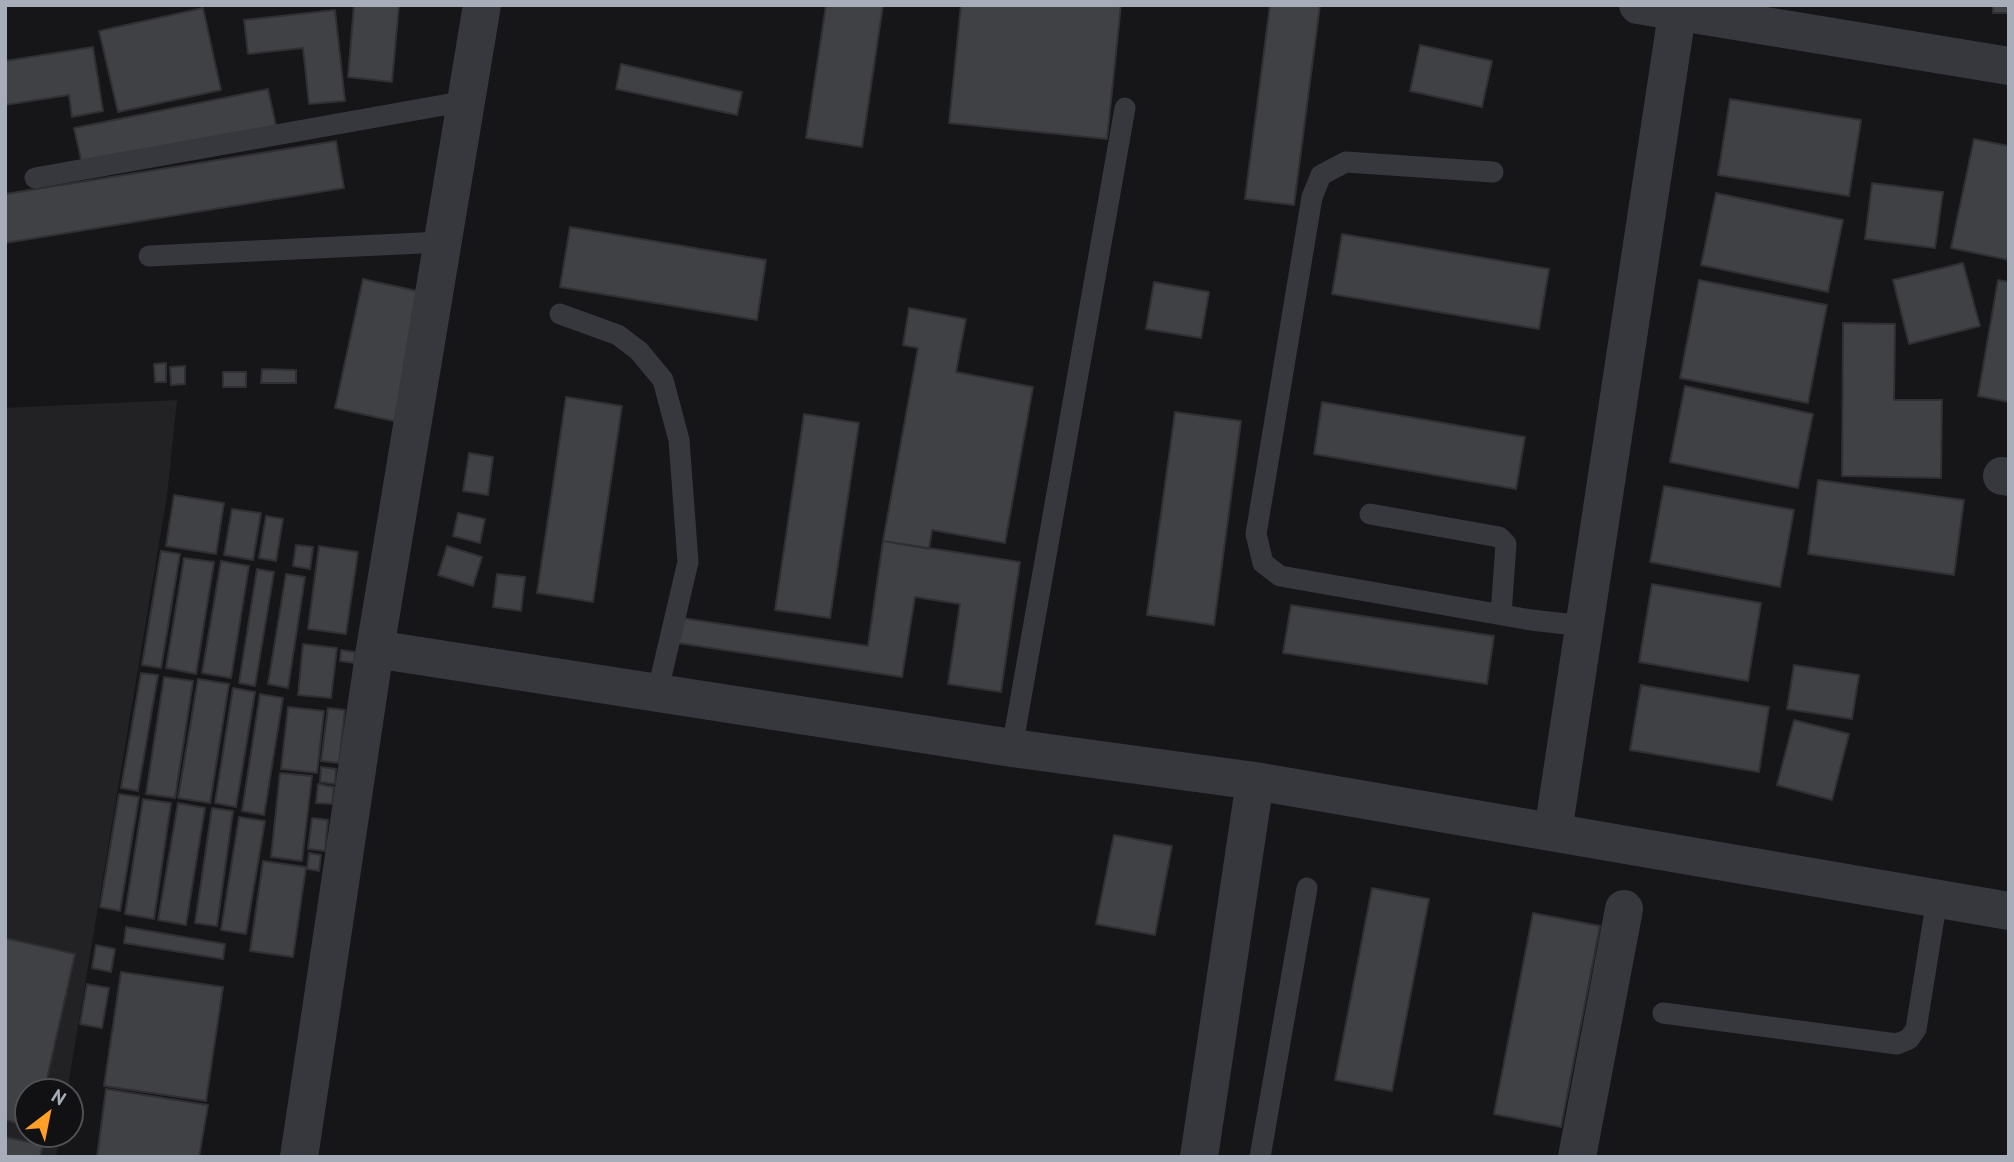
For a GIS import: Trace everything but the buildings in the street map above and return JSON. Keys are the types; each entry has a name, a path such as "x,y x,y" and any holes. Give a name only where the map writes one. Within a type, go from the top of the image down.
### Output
{"street":[{"path":"299,1157 375,649 482,5"},
{"path":"1638,5 1677,14 2009,66"},
{"path":"1553,832 1677,14"},
{"path":"375,649 657,694 1255,781 2009,911"},
{"path":"1199,1157 1255,781"},
{"path":"1577,1157 1624,909"}],"lane":[{"path":"35,178 466,101"},
{"path":"1012,747 1125,108"},
{"path":"1493,172 1346,162 1321,175 1312,197 1256,534 1263,563 1280,576 1584,626"},
{"path":"149,256 442,242"},
{"path":"560,314 618,335 639,351 663,380 679,440 688,562 657,694"},
{"path":"1370,514 1499,537 1506,544 1500,614"},
{"path":"1260,1157 1307,888"},
{"path":"1663,1013 1897,1044 1909,1039 1916,1029 1937,899"}],"shaded area":[{"path":"177,400 167,496 69,1078 14,1078 14,1148 58,1148 56,1157 5,1157 5,408"}]}
